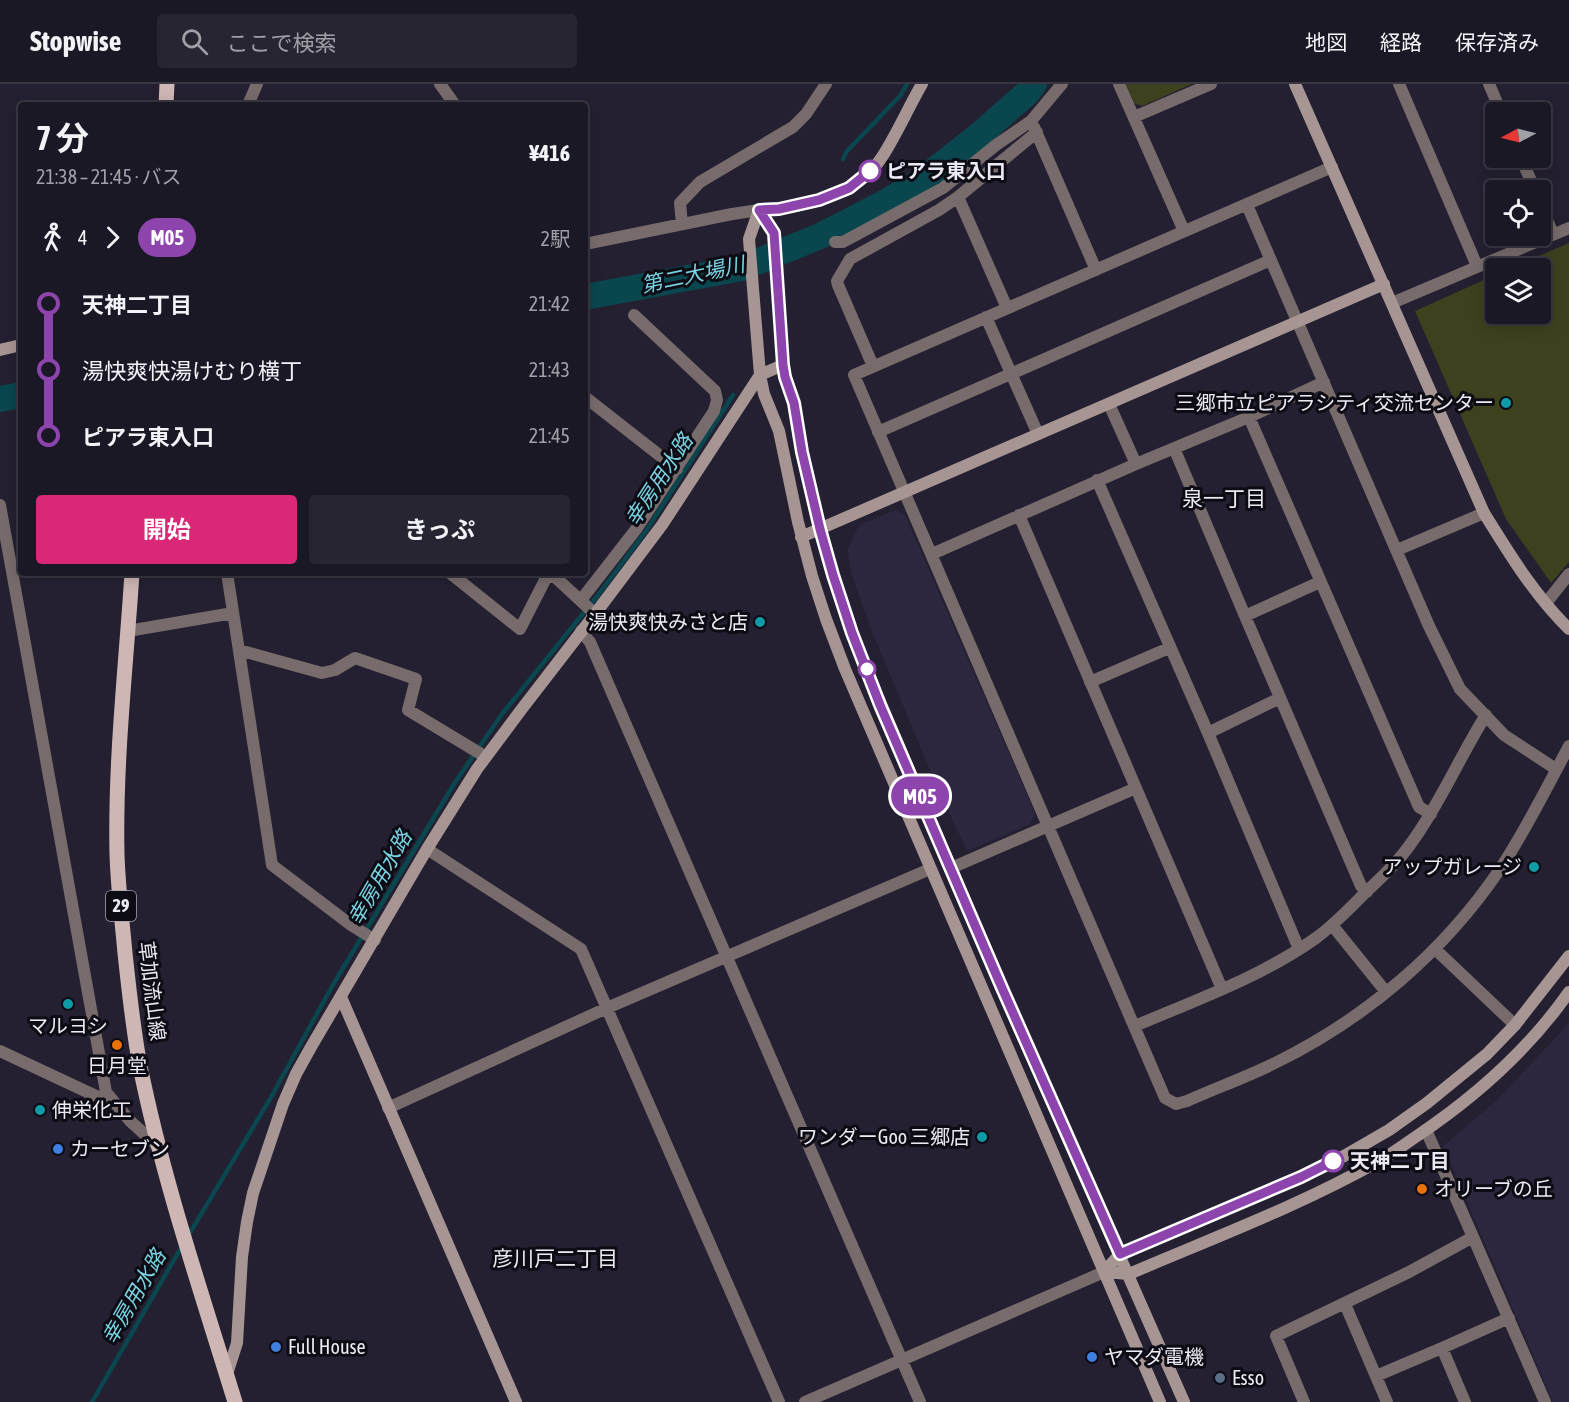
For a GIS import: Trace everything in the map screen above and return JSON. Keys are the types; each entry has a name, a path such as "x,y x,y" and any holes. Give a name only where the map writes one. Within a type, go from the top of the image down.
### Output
{"main road":[{"path":"166,102 167,84"},
{"name":"草加流山線","path":"132,576 118,780 117,854 129,992 140,1064 159,1147 235,1402"}],"street":[{"path":"249,102 257,84"},
{"path":"440,84 453,102"},
{"path":"682,224 680,203 700,182 793,127 806,114 825,84"},
{"path":"588,243 759,210 779,209 809,202 849,188 870,171 881,158 922,84"},
{"path":"873,366 838,285 837,280 850,259 939,210 958,197 1034,126 1062,84"},
{"path":"1119,84 1184,231"},
{"path":"1134,117 1211,84"},
{"path":"1295,84 1484,513 1523,574 1569,629"},
{"path":"1399,84 1477,266"},
{"path":"1489,84 1497,102"},
{"path":"835,242 843,242 943,188 996,145 1034,126"},
{"path":"1034,126 1096,270"},
{"path":"1332,167 854,375 1165,1098 1176,1104 1187,1101 1274,1064 1349,1021 1386,992 1435,949 1475,903 1500,869 1524,830 1569,746"},
{"path":"958,197 1006,308"},
{"path":"1247,205 1429,626 1460,689 1504,735 1556,769"},
{"path":"759,210 774,233 783,365 787,384 794,403 802,452 820,529 852,633 880,705 1184,1402"},
{"path":"759,210 749,239 760,375 764,394 779,431 801,537 826,620 930,869 1160,1402"},
{"path":"1392,303 1569,228"},
{"path":"1551,229 1553,234"},
{"path":"878,432 1272,260"},
{"path":"801,537 1384,284"},
{"path":"581,600 637,528 714,411 717,400 716,391 634,315"},
{"path":"986,317 1038,434"},
{"path":"0,350 18,346"},
{"path":"226,1374 237,1343 242,1257 253,1193 283,1104 296,1074 428,849 485,757 662,525 760,375 783,365"},
{"path":"932,554 1097,480 1249,417 1324,382"},
{"path":"588,399 677,469"},
{"path":"1109,404 1136,464"},
{"path":"1249,417 1419,807 1431,814"},
{"path":"1174,448 1361,886 1367,892"},
{"path":"1097,480 1208,733 1299,949"},
{"path":"0,505 106,1092 130,1121 159,1147"},
{"path":"1397,550 1484,513"},
{"path":"1019,515 1222,989"},
{"path":"1546,603 1569,574"},
{"path":"227,576 272,865 375,940"},
{"path":"454,576 520,629 546,578 554,576 595,614"},
{"path":"1245,616 1320,582"},
{"path":"128,631 233,613"},
{"path":"581,631 590,642 920,1402"},
{"path":"1090,682 1169,648"},
{"path":"239,650 322,673 335,670 356,658 416,679 408,710 485,757"},
{"path":"1208,733 1280,698"},
{"path":"1135,1026 1260,971 1299,949 1332,925 1390,871 1411,843 1431,814 1486,715"},
{"path":"951,868 1136,788"},
{"path":"428,849 581,949 779,1402"},
{"path":"388,1108 607,1008 930,869"},
{"path":"1332,925 1386,992"},
{"path":"1435,949 1515,1025"},
{"path":"805,1402 1104,1272 1120,1254 1301,1177 1389,1130 1427,1103 1487,1054 1515,1025 1569,956"},
{"path":"1104,1272 1129,1274 1291,1205 1381,1160 1426,1130 1499,1071 1556,1011 1569,992"},
{"path":"341,998 516,1402"},
{"path":"0,1051 96,1096 105,1099 110,1097"},
{"path":"1426,1130 1545,1402"},
{"path":"1304,1402 1276,1336 1409,1272 1473,1237"},
{"path":"1345,1304 1387,1402"},
{"path":"1376,1376 1509,1318"},
{"path":"1442,1348 1465,1402"}],"shaded area":[{"path":"896,510 905,515 1035,813 1030,824 967,851 872,632 851,573 848,549 859,525"},
{"path":"1569,1021 1569,1402 1553,1402 1443,1146 1496,1101"}],"green space":[{"path":"1126,84 1192,84 1142,106 1134,103"},
{"path":"1569,243 1569,562 1551,583 1506,519 1415,311 1485,280 1485,324 1551,324 1551,258 1534,258"}],"waterway":[{"name":"幸房用水路","path":"843,159 847,151 900,96 907,84"},
{"name":"第二大場川","path":"588,296 742,268 820,236 886,202 922,180 978,136 1027,93 1034,84"},
{"name":"幸房用水路","path":"188,1236 270,1099 334,983 454,784 502,714 598,595 646,531 733,395"},
{"name":"第二大場川","path":"0,399 18,396"},
{"name":"幸房用水路","path":"92,1402 182,1246"}],"bus line":[{"name":"M05","path":"870,171 849,188 819,200 779,209 759,210 774,233 783,365 794,403 815,510 852,633 880,705 1120,1254 1301,1177 1333,1161"}],"place":[{"name":"ピアラ東入口","path":"870,171"},
{"name":"三郷市立ピアラシティ交流センター","path":"1506,403"},
{"name":"湯快爽快みさと店","path":"760,622"},
{"name":"アップガレージ","path":"1534,867"},
{"name":"マルヨシ","path":"68,1004"},
{"name":"日月堂","path":"117,1045"},
{"name":"伸栄化工","path":"40,1110"},
{"name":"ワンダーGoo 三郷店","path":"982,1137"},
{"name":"カーセブン","path":"58,1149"},
{"name":"天神二丁目","path":"1333,1161"},
{"name":"オリーブの丘","path":"1422,1189"},
{"name":"Full House","path":"276,1347"},
{"name":"ヤマダ電機","path":"1092,1357"},
{"name":"Esso","path":"1220,1378"}],"district":[{"name":"泉一丁目","path":"1224,499"},
{"name":"彦川戸二丁目","path":"555,1259"}]}
